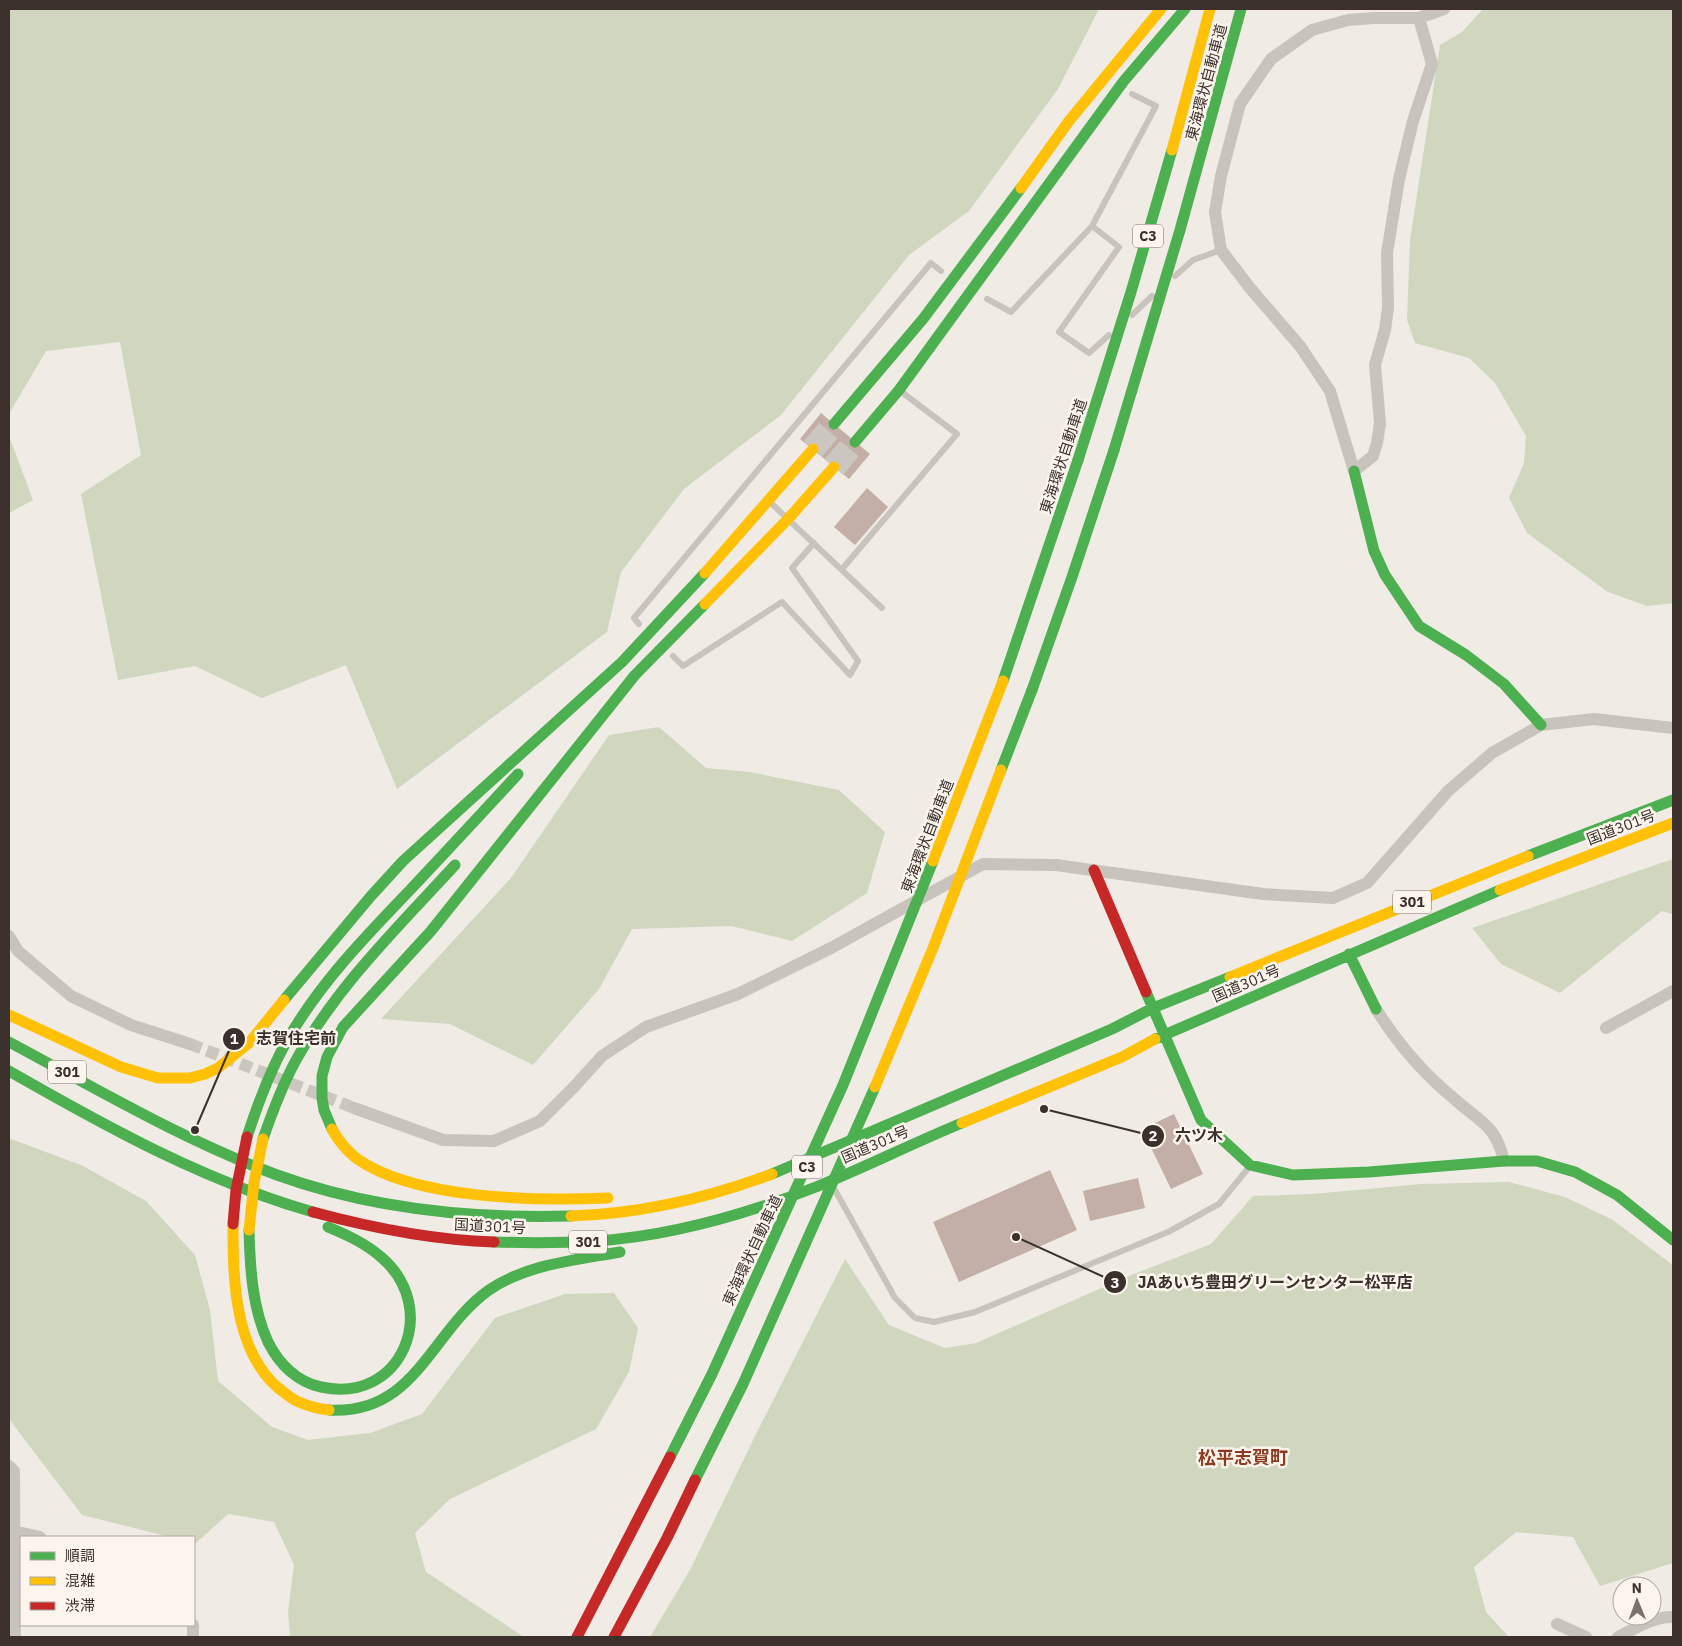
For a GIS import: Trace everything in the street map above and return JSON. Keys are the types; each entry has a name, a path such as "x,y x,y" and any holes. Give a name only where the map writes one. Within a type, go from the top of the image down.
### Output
{"main road":[{"path":"834,424 935,305 1069,121 1161,9"},
{"path":"855,442 899,390 1082,137 1124,82 1185,9"},
{"name":"東海環状自動車道","path":"577,1637 712,1374 843,1085 956,804 1003,681 1120,332 1157,206 1210,9"},
{"name":"東海環状自動車道","path":"614,1637 667,1538 742,1384 872,1095 940,930 1032,690 1114,450 1216,106 1241,9"},
{"path":"1157,206 1193,28"},
{"path":"785,1198 684,1235 625,1251 538,1269 509,1279 490,1290 461,1317 426,1363 401,1388 370,1406 354,1410 321,1410 294,1400 271,1381 252,1354 237,1301 232,1251 233,1224 237,1181 247,1137 264,1086 276,1061 323,987 368,935 696,584 813,449"},
{"path":"546,769 788,519 834,467"},
{"path":"1354,471 1374,550 1385,575 1419,626 1466,655 1504,684 1542,725"},
{"path":"9,1015 121,1067 158,1078 190,1078 206,1074 218,1068 234,1057 254,1036 349,922 403,861 622,662"},
{"path":"618,1197 553,1200 515,1198 447,1190 394,1176 358,1159 334,1133 326,1116 321,1081 324,1063 331,1045 343,1027 448,910 635,675"},
{"name":"国道301号","path":"9,1042 180,1132 232,1157 279,1175 349,1197 455,1215 526,1218 599,1214 674,1203 712,1194 774,1173 1112,1029 1153,1008 1506,864 1673,800"},
{"name":"国道301号","path":"9,1071 114,1130 203,1173 304,1210 387,1230 471,1242 513,1244 556,1243 634,1237 687,1227 785,1198 1122,1057 1163,1035 1486,895 1673,823"},
{"path":"114,1130 199,1178 263,1205 350,1237 383,1258 404,1285 409,1299 411,1316 405,1347 388,1372 362,1388 334,1391 304,1382 291,1373 272,1350 259,1318 251,1276 250,1230 254,1183 263,1139 279,1096 295,1062 323,1017 379,948 465,855"},
{"path":"1094,870 1201,1120 1250,1165 1293,1175 1369,1172 1504,1161 1537,1161 1575,1172 1617,1195 1673,1240"},
{"path":"1349,954 1376,1009"},
{"path":"670,1192 732,1180 891,1124"}],"street":[{"path":"1419,18 1432,64 1413,121 1387,252 1388,308 1385,330 1375,365 1380,423 1377,442 1373,456 1354,471 1330,391 1300,346 1250,288 1221,250 1215,212 1240,104 1271,59 1312,30 1339,23 1374,18 1419,18 1444,9"},
{"path":"354,1108 443,1140 494,1141 540,1121 602,1056 646,1028 738,994 831,948 983,864 1056,866 1263,894 1333,898 1367,883 1448,791 1492,753 1542,725 1594,719 1673,728"},
{"path":"9,936 18,951 71,996 131,1025 190,1044"},
{"path":"1606,1028 1673,991"},
{"path":"1376,1009 1391,1034 1427,1074 1460,1104 1486,1123 1501,1144 1504,1161"},
{"path":"9,1466 14,1471 11,1530 15,1637"},
{"path":"11,1530 36,1536"},
{"path":"1618,1637 1647,1624 1673,1617"},
{"path":"1557,1624 1586,1637"}],"lane":[{"path":"987,300 1011,312 1092,226 1156,106 1132,94"},
{"path":"1092,226 1119,247 1059,332 1088,353 1193,260 1221,250"},
{"path":"639,624 634,618 931,263 941,271"},
{"path":"842,569 958,434 899,390"},
{"path":"768,501 882,608"},
{"path":"672,656 683,666 782,602 850,675 858,661 792,568 814,543"},
{"path":"830,1180 895,1298 915,1318 934,1322 976,1312 1168,1232 1219,1204 1250,1165"}],"green space":[{"path":"9,9 1099,9 1058,89 969,211 909,255 781,415 684,489 621,572 607,632 397,789 346,665 262,698 195,666 118,680 81,494 141,455 120,342 46,351 9,414"},
{"path":"1483,9 1673,9 1673,603 1647,606 1608,592 1527,533 1509,498 1524,463 1526,436 1495,383 1469,358 1415,343 1407,320 1410,240 1440,45 1462,32"},
{"path":"9,436 33,500 9,513"},
{"path":"659,727 706,768 750,772 839,790 885,832 867,893 792,941 731,926 632,929 599,989 533,1065 450,1024 381,1019 511,878 609,735"},
{"path":"1673,859 1673,914 1662,911 1560,993 1501,964 1472,928"},
{"path":"11,1139 81,1165 146,1201 195,1255 210,1310 218,1381 272,1427 308,1440 370,1433 422,1414 495,1318 565,1294 614,1293 638,1328 629,1372 596,1429 450,1499 415,1533 426,1572 524,1637 290,1637 288,1612 294,1565 274,1522 228,1514 195,1544 195,1536 166,1536 82,1515 9,1419 9,1141"},
{"path":"1509,1182 1565,1197 1613,1220 1673,1265 1673,1563 1632,1576 1612,1576 1612,1582 1600,1586 1573,1537 1516,1532 1474,1567 1486,1612 1509,1637 650,1637 690,1570 757,1432 845,1259 889,1325 945,1348 976,1343 1129,1276 1211,1244 1253,1196 1313,1194 1421,1184"}],"building":[{"path":"821,413 870,454 849,479 800,439"},
{"path":"867,488 888,507 855,545 834,527"},
{"path":"1174,1114 1203,1174 1171,1189 1142,1129"},
{"path":"1050,1170 1077,1230 959,1282 933,1222"},
{"path":"1138,1178 1145,1208 1090,1221 1083,1191"}],"tunnel":[{"path":"813,449 834,424"},
{"path":"834,467 855,442"},
{"path":"190,1044 354,1108"}],"traffic: fast":[{"path":"855,442 899,390 1123,82 1185,9"},
{"path":"1114,450 1180,230 1241,9"},
{"path":"1078,460 1131,292 1172,150"},
{"path":"834,424 923,319 1021,188"},
{"path":"1032,690 1114,450"},
{"path":"1003,681 1078,460"},
{"path":"1354,471 1374,551 1385,575 1419,626 1466,655 1504,684 1541,725"},
{"path":"284,1000 371,896 403,861 622,662 705,573"},
{"path":"332,1129 324,1110 322,1076 327,1057 343,1027 431,931 635,675 705,604"},
{"path":"1001,770 1032,690"},
{"path":"247,1137 270,1075 288,1039 314,999 360,943 518,774"},
{"path":"1528,856 1673,800"},
{"path":"670,1457 712,1374 843,1085 933,861"},
{"path":"263,1139 290,1071 329,1008 390,935 455,865"},
{"path":"1155,1039 1500,890"},
{"path":"1349,954 1376,1009"},
{"path":"772,1174 1112,1029 1153,1008 1230,977"},
{"path":"1146,992 1201,1120 1250,1165 1293,1175 1369,1172 1504,1161 1537,1161 1575,1172 1617,1195 1673,1240"},
{"path":"9,1042 174,1130 242,1161 313,1187 385,1204 422,1209 496,1216 571,1216"},
{"path":"9,1071 120,1132 195,1169 233,1185 313,1212"},
{"path":"695,1480 743,1384 875,1087"},
{"path":"494,1242 597,1241 681,1229 736,1215 790,1197 962,1123"},
{"path":"249,1230 251,1272 255,1301 258,1315 272,1350 283,1365 304,1381 321,1387 349,1389 373,1382 391,1367 404,1348 410,1326 409,1302 399,1278 381,1257 362,1243 328,1227"},
{"path":"329,1410 358,1408 382,1399 402,1385 420,1368 451,1327 469,1307 489,1290 504,1281 519,1274 552,1264 620,1252"}],"traffic: slow":[{"path":"1021,188 1069,121 1161,9"},
{"path":"1172,150 1210,9"},
{"path":"705,573 813,449"},
{"path":"705,604 788,519 834,467"},
{"path":"933,861 1003,681"},
{"path":"875,1087 933,948 1001,770"},
{"path":"1500,890 1673,823"},
{"path":"1230,977 1528,856"},
{"path":"9,1015 121,1067 158,1078 190,1078 218,1068 249,1043 284,1000"},
{"path":"962,1123 1122,1057 1155,1039"},
{"path":"332,1129 342,1145 356,1158 381,1172 410,1182 443,1190 513,1198 608,1198"},
{"path":"249,1230 254,1183 263,1139"},
{"path":"571,1216 622,1212 673,1203 748,1183 772,1174"},
{"path":"233,1224 234,1270 240,1317 246,1339 256,1360 269,1379 292,1399 310,1406 329,1410"}],"traffic: jam":[{"path":"1094,870 1146,992"},
{"path":"233,1224 236,1190 247,1137"},
{"path":"313,1212 403,1232 448,1239 494,1242"},
{"path":"577,1637 670,1457"},
{"path":"614,1637 667,1538 695,1480"}],"place":[{"name":"六ツ木","path":"1044,1109"},
{"name":"志賀住宅前","path":"195,1130"},
{"name":"JAあいち豊田グリーンセンター松平店","path":"1016,1237"}],"district":[{"name":"松平志賀町","path":"1243,1457"}]}
